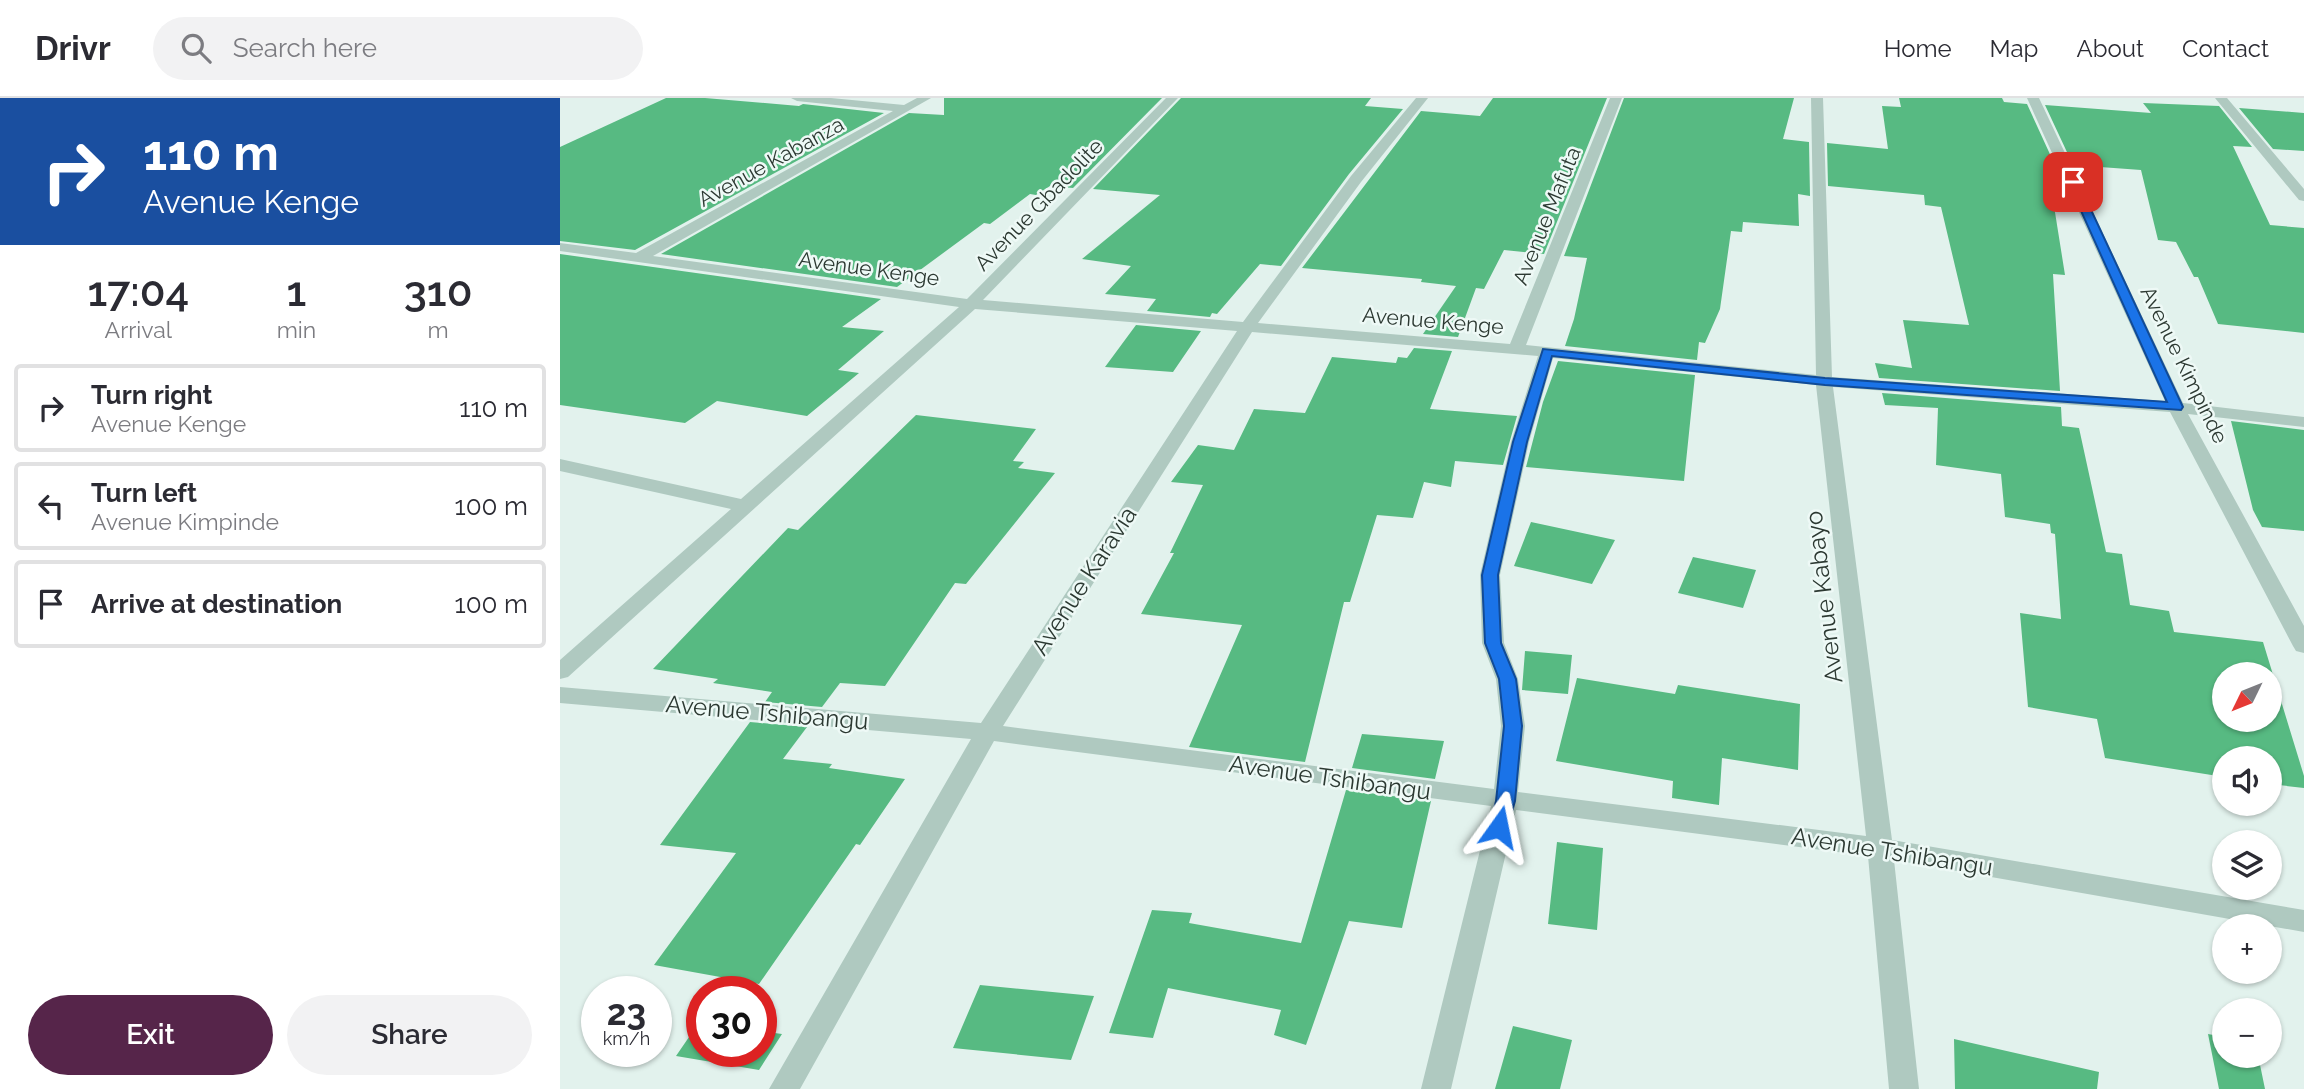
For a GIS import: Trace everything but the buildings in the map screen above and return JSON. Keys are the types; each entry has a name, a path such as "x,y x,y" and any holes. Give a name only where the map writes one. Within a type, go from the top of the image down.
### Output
{"street":[{"path":"797,98 907,109"},
{"name":"Avenue Kabanza","path":"636,259 925,98"},
{"name":"Avenue Gbadolite","path":"560,672 971,304 1172,98"},
{"name":"Avenue Karavia","path":"784,1089 987,732 1248,326 1356,179 1422,98"},
{"name":"Avenue Mafuta","path":"1516,349 1616,98"},
{"name":"Avenue Kabayo","path":"1817,98 1825,381 1880,848 1904,1089"},
{"name":"Avenue Kimpinde","path":"2033,98 2176,407 2304,646"},
{"path":"2221,98 2304,197"},
{"name":"Avenue Kenge","path":"560,247 971,304 1516,349 1825,381 2176,407 2304,422"},
{"path":"1436,1089 1505,801 1513,726 1507,679 1493,643 1490,575 1520,442 1547,352"},
{"path":"560,465 745,506"},
{"name":"Avenue Tshibangu","path":"560,695 987,732 1880,848 2304,921"}],"route":[{"path":"1499,827 1505,801 1513,726 1507,679 1493,643 1490,575 1520,442 1547,352 1825,381 2176,407 2073,182"}]}
